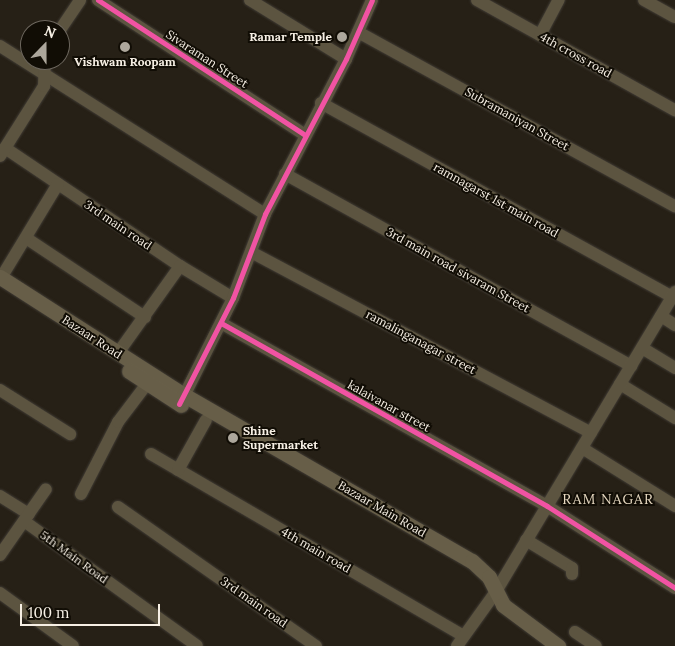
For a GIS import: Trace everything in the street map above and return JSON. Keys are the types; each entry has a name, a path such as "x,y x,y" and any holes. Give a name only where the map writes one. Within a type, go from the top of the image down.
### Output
{"main road":[{"name":"Bazaar Road","path":"0,281 118,353 182,400"},
{"path":"0,281 132,373 146,385 182,400 206,420 455,560 493,588"},
{"name":"Bazaar Main Road","path":"182,400 457,552 483,572 493,588 516,615 558,646"}],"street":[{"path":"67,20 80,0"},
{"name":"Sivaraman Street","path":"98,0 305,135"},
{"path":"250,0 346,59"},
{"path":"182,400 233,298 265,214 320,102 346,59 372,0"},
{"name":"4th cross road","path":"477,0 675,110"},
{"path":"540,35 559,0"},
{"path":"644,0 675,17"},
{"name":"Subramaniyan Street","path":"358,32 675,206"},
{"path":"0,46 265,214"},
{"path":"3,152 44,86 45,73"},
{"name":"ramnagarst 1st main road","path":"320,102 674,295"},
{"name":"3rd main road","path":"3,152 58,184 180,266 233,298"},
{"name":"3rd main road sivaram Street","path":"286,174 631,366"},
{"path":"0,281 58,184"},
{"path":"26,238 144,316"},
{"name":"ramalinganagar street","path":"250,252 591,433"},
{"path":"118,353 180,266"},
{"path":"460,641 526,540 674,295"},
{"path":"661,316 675,325"},
{"name":"kalaivanar street","path":"221,323 547,506 675,588"},
{"path":"642,348 675,368"},
{"path":"620,384 675,418"},
{"path":"81,494 118,422 146,385"},
{"path":"0,390 70,434"},
{"path":"173,468 206,420"},
{"path":"582,448 675,506"},
{"name":"4th main road","path":"151,454 460,641"},
{"path":"0,555 46,489"},
{"name":"5th Main Road","path":"0,496 197,646"},
{"name":"3rd main road","path":"118,507 316,646"},
{"path":"526,540 572,568 572,574"},
{"path":"0,593 73,646"},
{"path":"575,632 596,646"}],"cycle path":[{"path":"98,0 305,135"},
{"path":"179,404 233,298 265,214 346,59 372,0"},
{"path":"221,323 547,506 675,588"}],"place":[{"name":"Ramar Temple","path":"342,37"},
{"name":"Vishwam Roopam","path":"125,47"},
{"name":"Shine Supermarket","path":"233,438"}],"district":[{"name":"RAM NAGAR","path":"608,499"}]}
